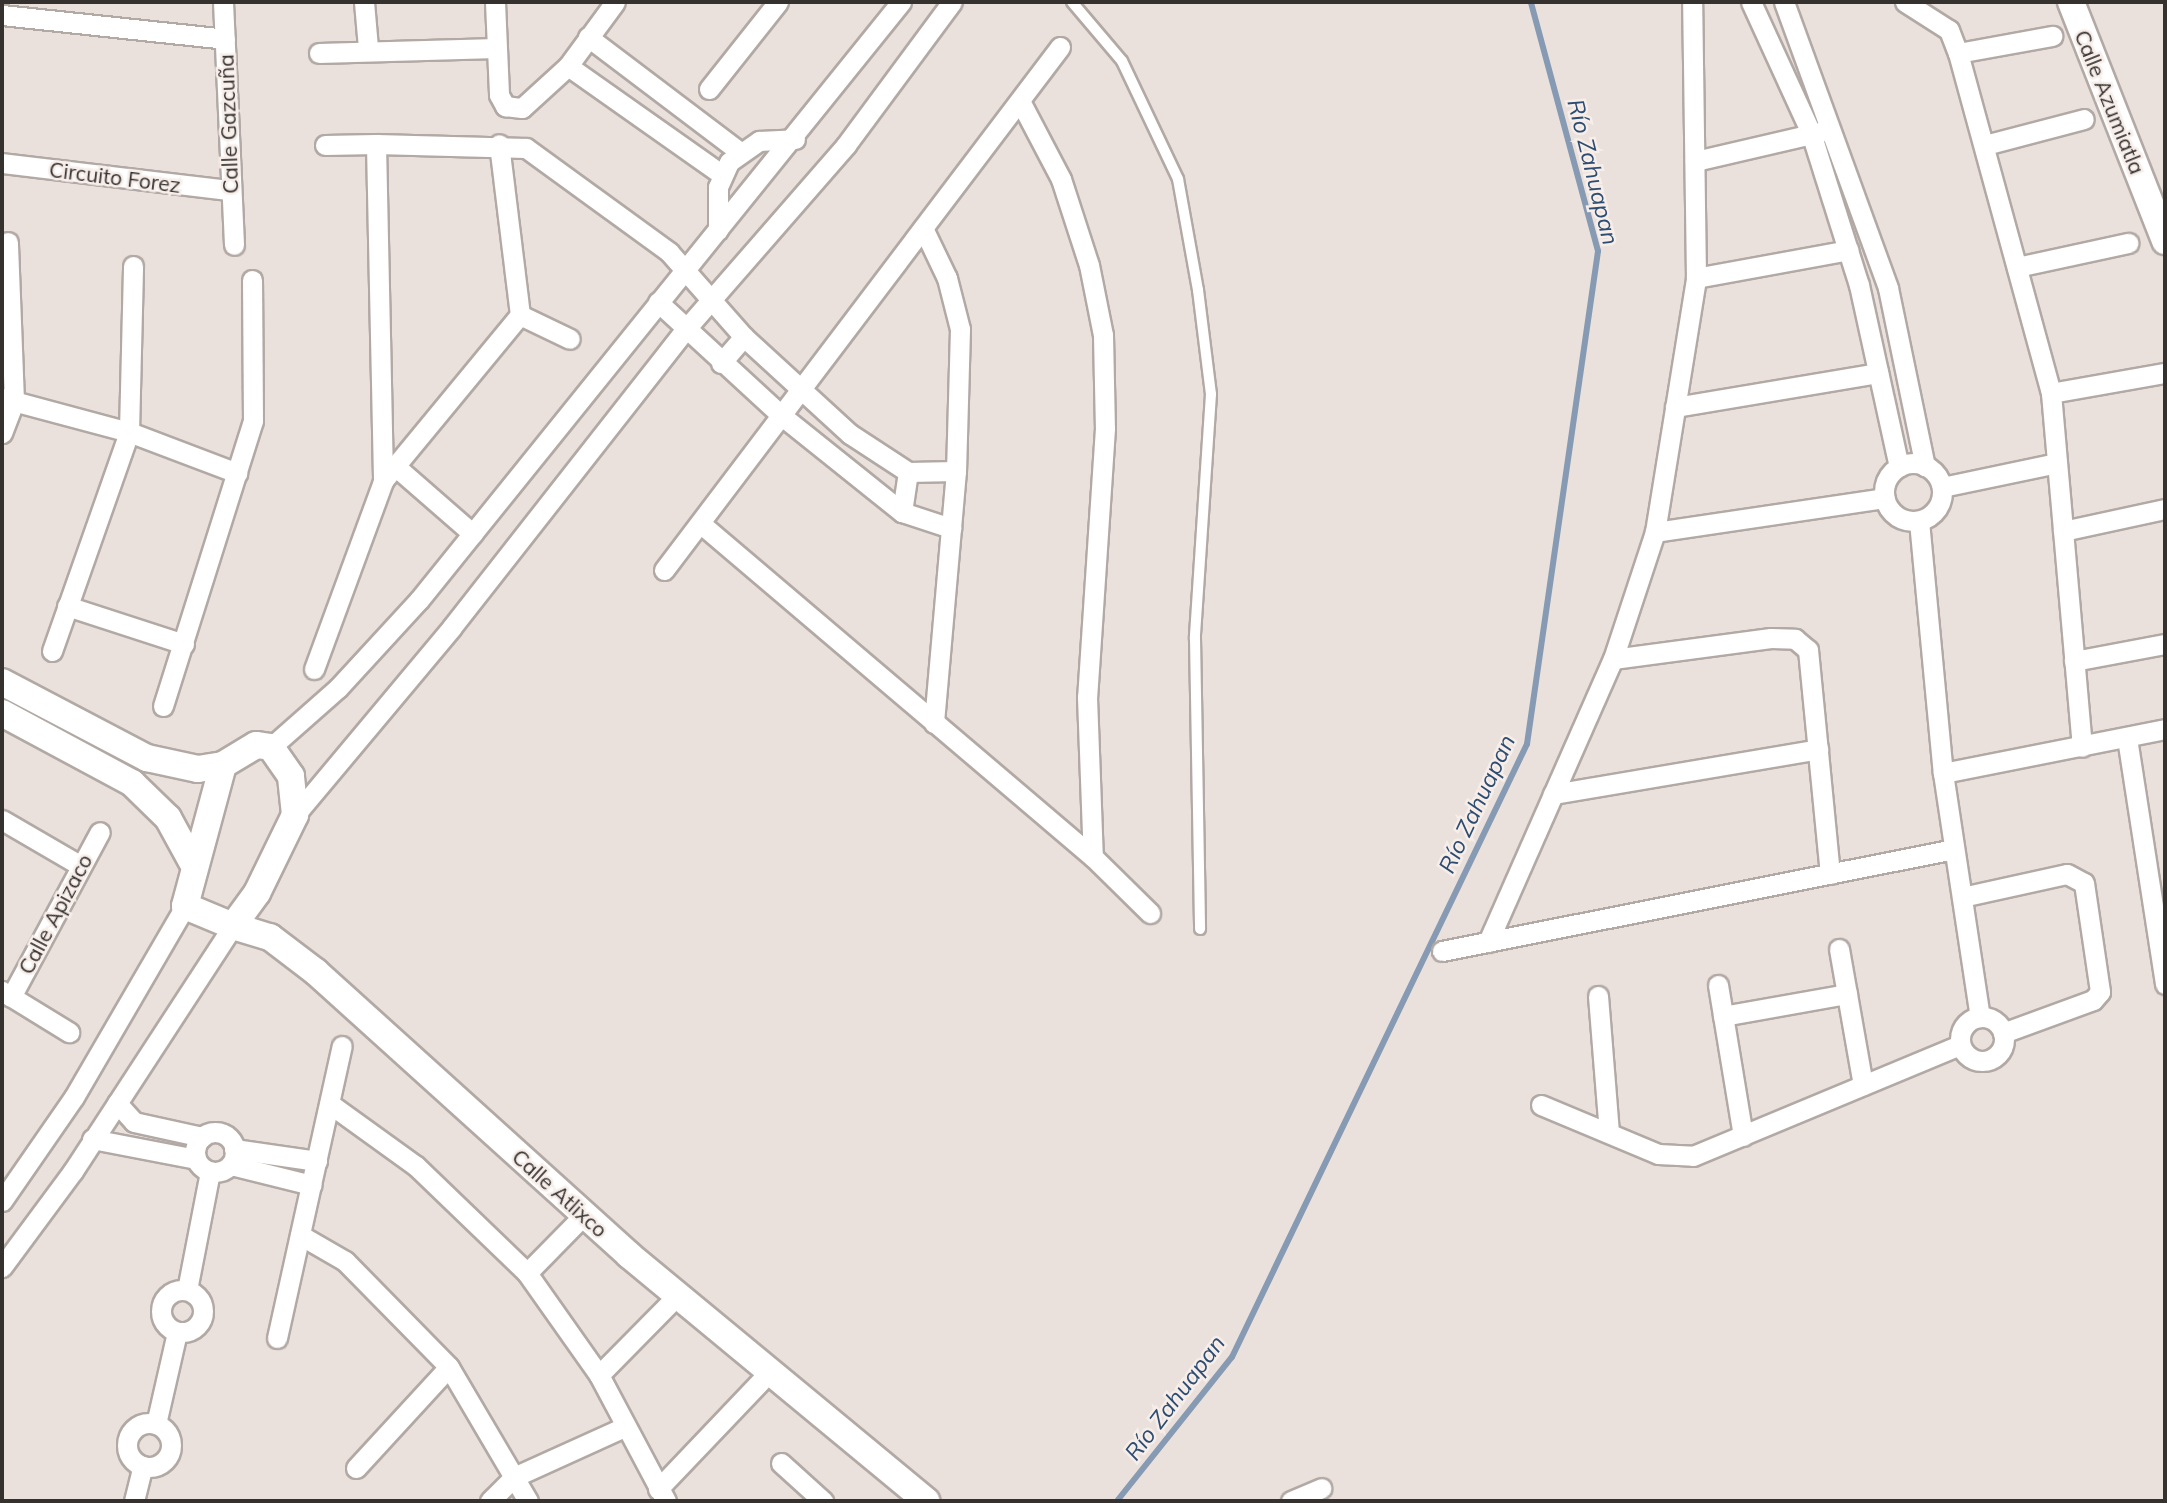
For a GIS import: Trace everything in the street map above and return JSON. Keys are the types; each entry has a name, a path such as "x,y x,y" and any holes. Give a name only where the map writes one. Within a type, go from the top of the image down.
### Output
{"street":[{"name":"Calle Gazcuña","path":"223,2 229,190 234,245"},
{"path":"365,2 368,48"},
{"path":"495,2 496,48 505,106 531,103 568,66 615,2"},
{"path":"709,89 778,2"},
{"path":"271,747 338,688 473,534 657,302 795,139 901,2"},
{"path":"2,1267 92,1139 257,893 295,815 452,627 684,331 846,145 952,2"},
{"path":"1488,942 1613,659 1655,532 1696,278 1692,2"},
{"path":"1751,2 1811,133 1859,285 1899,467"},
{"path":"1784,2 1836,131 1888,288 1925,466 1942,486 1940,505 1919,521 1902,519 1885,498 1887,480 1899,467 1925,466"},
{"path":"1905,2 1949,30 1958,53 2051,393 2082,747"},
{"name":"Calle Azumiatla","path":"2071,2 2165,241"},
{"path":"2,15 225,39"},
{"path":"1958,53 2053,36"},
{"path":"588,37 740,152"},
{"path":"664,570 1060,47"},
{"path":"319,53 368,48 496,48"},
{"path":"568,66 721,174"},
{"path":"1020,101 1061,179 1089,265 1103,335 1105,428 1087,697 1093,857"},
{"path":"1985,145 2084,120"},
{"path":"1695,161 1811,133 1836,131"},
{"path":"718,230 721,174 740,152 759,141 795,139"},
{"path":"376,144 389,473"},
{"path":"325,145 499,144 526,148 649,236 744,337 803,388 850,434 908,472 956,471"},
{"path":"314,669 389,473 520,314 499,144"},
{"name":"Circuito Forez","path":"2,163 229,190"},
{"path":"923,228 947,278 960,329 956,471 934,723"},
{"path":"2,433 8,400 8,242"},
{"path":"2017,267 2128,243"},
{"path":"1696,278 1848,250"},
{"path":"52,651 129,432 133,266"},
{"path":"163,706 237,473 256,389 252,280"},
{"path":"1859,285 1888,288"},
{"path":"657,302 684,331 782,416 902,512 951,528"},
{"path":"520,314 569,339"},
{"path":"721,363 744,337"},
{"path":"1675,407 1878,373"},
{"path":"2051,393 2165,373"},
{"path":"8,400 129,432 237,473"},
{"path":"840,463 850,434"},
{"path":"1942,486 2057,463"},
{"path":"902,512 908,472"},
{"path":"389,473 473,534"},
{"path":"1655,532 1885,498"},
{"path":"2063,531 2165,509"},
{"path":"1919,521 1943,773 1980,1017"},
{"path":"699,523 1093,857 1150,913"},
{"path":"67,606 184,644"},
{"path":"1613,659 1795,639 1808,650 1830,874"},
{"path":"2074,661 2165,644"},
{"path":"2,682 80,719 147,758 185,768 223,765 256,745 271,747 291,776 295,815"},
{"path":"2,713 132,783 168,818 192,862"},
{"path":"66,746 80,719"},
{"path":"1943,773 2165,729"},
{"path":"2127,738 2165,984"},
{"path":"1553,794 1818,749"},
{"path":"132,783 147,758"},
{"path":"2,1201 74,1097 185,906 192,862 223,765"},
{"path":"2,820 81,866"},
{"name":"Calle Apizaco","path":"6,994 100,832"},
{"path":"1442,951 1954,849"},
{"path":"1962,897 2067,874 2084,883 2100,992 2093,1000 2003,1034"},
{"name":"Calle Atlixco","path":"185,906 233,926 271,937 316,972 629,1255 926,1501"},
{"path":"1839,950 1863,1086"},
{"path":"1718,985 1743,1136"},
{"path":"6,994 69,1032"},
{"path":"1723,1016 1847,994"},
{"path":"1598,996 1608,1133"},
{"path":"1960,1045 1976,1061 1991,1059 2002,1049 2003,1034 1995,1021 1980,1017"},
{"path":"1960,1045 1962,1030 1980,1017"},
{"path":"1541,1105 1658,1154 1693,1156 1960,1045"},
{"path":"277,1339 342,1046"},
{"path":"117,1102 134,1122 202,1137 219,1133 233,1157 312,1185"},
{"path":"330,1104 416,1166 527,1273 599,1375 622,1428 662,1495 761,1381"},
{"path":"187,1290 203,1165 202,1137"},
{"path":"92,1139 203,1165 233,1157 317,1161"},
{"path":"527,1273 577,1222"},
{"path":"300,1235 345,1261 449,1367 528,1501"},
{"path":"187,1290 202,1303 203,1316 196,1328 177,1332 166,1325 161,1306 174,1291 187,1290"},
{"path":"599,1375 671,1302"},
{"path":"156,1424 177,1332"},
{"path":"356,1468 449,1367"},
{"path":"141,1424 156,1424 168,1433 171,1447 164,1461 143,1466 128,1450 130,1434 141,1424"},
{"path":"490,1501 514,1477 622,1428"},
{"path":"781,1463 823,1501"},
{"path":"134,1501 143,1466"},
{"path":"1291,1501 1321,1488"}],"lane":[{"path":"1072,2 1122,61 1178,179 1198,289 1211,394 1195,638 1200,929"}],"waterway":[{"name":"Río Zahuapan","path":"1117,1501 1232,1357 1527,744 1598,251 1531,2"}]}
